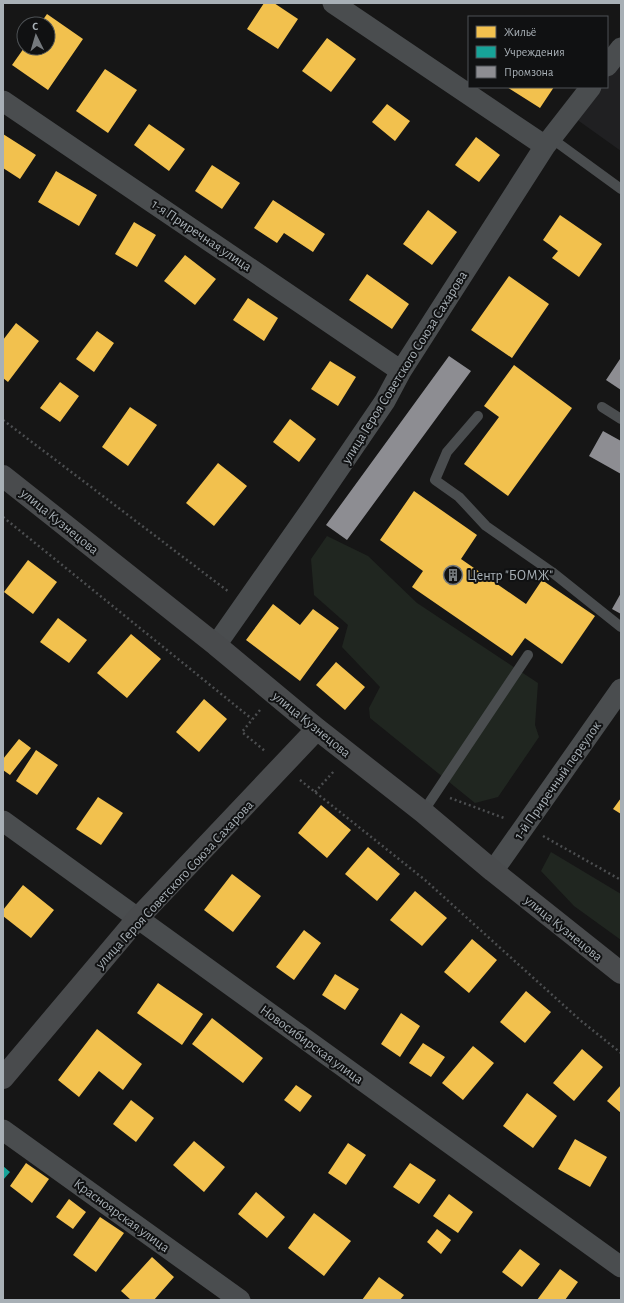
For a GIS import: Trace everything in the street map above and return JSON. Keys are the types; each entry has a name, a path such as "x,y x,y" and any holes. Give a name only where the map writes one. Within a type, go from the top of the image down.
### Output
{"main road":[{"name":"улица Кузнецова","path":"3,476 216,645 317,729 423,812 493,872 621,973"},
{"name":"улица Героя Советского Союза Сахарова","path":"3,1078 137,919 317,729"}],"street":[{"path":"333,3 548,142"},
{"path":"608,65 621,48"},
{"name":"улица Героя Советского Союза Сахарова","path":"216,645 385,401 401,371 548,142 590,88"},
{"name":"1-я Приречная улица","path":"3,101 401,371"},
{"name":"1-й Приречный переулок","path":"493,872 621,689"},
{"name":"Новосибирская улица","path":"3,821 621,1267"},
{"name":"Красноярская улица","path":"3,1130 240,1300"}],"lane":[{"path":"548,142 621,189"},
{"path":"602,407 621,419"},
{"path":"478,416 447,452 435,480 460,497 486,526 552,572 621,627"},
{"path":"423,812 528,655"}],"path":[{"path":"3,420 245,604"},
{"path":"3,517 252,719"},
{"path":"315,792 424,880 580,1020 621,1053"},
{"path":"525,826 621,880"}],"shaded area":[{"path":"621,52 621,151 572,116 593,88 608,88 608,69"},
{"path":"327,536 368,556 417,603 538,683 535,725 539,737 498,797 475,803 370,718 369,708 380,687 342,647 348,625 314,595 311,559"},
{"path":"551,852 621,894 621,940 574,906 541,871"}],"building: Жильё":[{"path":"264,3 274,3 298,19 278,49 247,29"},
{"path":"56,20 83,39 48,90 12,65 18,56 56,56"},
{"path":"327,38 356,59 331,92 302,71"},
{"path":"105,69 137,90 108,133 76,111"},
{"path":"509,88 553,88 540,108"},
{"path":"387,104 410,121 395,141 372,122"},
{"path":"149,124 185,149 169,171 134,145"},
{"path":"3,134 36,155 20,179 3,168"},
{"path":"476,137 500,155 479,182 455,165"},
{"path":"212,165 240,183 222,209 195,191"},
{"path":"56,171 97,195 79,226 38,202"},
{"path":"273,200 325,234 313,252 284,233 277,243 254,228"},
{"path":"428,210 457,232 432,265 403,244"},
{"path":"560,215 602,244 579,277 552,258 558,251 543,240"},
{"path":"134,222 156,235 137,267 115,254"},
{"path":"185,255 216,279 195,305 164,281"},
{"path":"367,274 409,304 392,329 349,300"},
{"path":"509,276 549,304 512,358 471,330"},
{"path":"248,298 278,318 264,341 233,320"},
{"path":"16,323 39,341 8,382 3,378 3,340"},
{"path":"97,331 114,343 94,372 76,359"},
{"path":"330,361 356,377 338,406 311,389"},
{"path":"514,365 572,408 508,496 464,464 499,417 484,406"},
{"path":"60,382 79,396 60,422 40,408"},
{"path":"130,407 157,425 128,466 102,447"},
{"path":"290,419 316,439 299,462 273,442"},
{"path":"218,463 247,486 214,526 186,503"},
{"name":"Центр \"БОМЖ\"","path":"414,491 477,535 461,559 526,604 542,580 595,616 562,664 525,638 512,656 412,587 423,571 380,540"},
{"path":"28,560 57,582 33,614 4,592"},
{"path":"273,604 300,625 313,609 339,628 300,681 246,640"},
{"path":"58,618 87,640 69,663 40,642"},
{"path":"131,634 161,659 127,698 97,673"},
{"path":"336,662 365,687 345,710 316,685"},
{"path":"204,699 227,719 199,752 176,732"},
{"path":"19,739 31,748 10,775 3,770 3,759"},
{"path":"36,750 58,765 37,795 16,781"},
{"path":"98,797 123,813 101,845 76,829"},
{"path":"621,798 621,814 613,809"},
{"path":"321,805 351,830 327,858 298,833"},
{"path":"368,847 400,874 377,901 345,874"},
{"path":"232,874 261,896 233,932 204,910"},
{"path":"23,885 54,910 31,938 3,916 3,910"},
{"path":"415,891 447,918 422,946 390,920"},
{"path":"304,930 321,943 294,980 276,967"},
{"path":"472,939 497,960 469,993 444,972"},
{"path":"335,974 359,989 345,1010 322,995"},
{"path":"158,983 203,1014 182,1045 137,1013"},
{"path":"526,991 551,1012 525,1043 500,1022"},
{"path":"401,1013 420,1026 400,1057 381,1044"},
{"path":"212,1018 263,1058 243,1083 192,1044"},
{"path":"97,1029 142,1064 123,1090 99,1071 79,1097 58,1080"},
{"path":"423,1043 445,1057 431,1077 409,1063"},
{"path":"473,1046 494,1063 463,1100 442,1083"},
{"path":"582,1049 603,1067 574,1101 553,1083"},
{"path":"296,1085 312,1096 300,1112 284,1100"},
{"path":"621,1085 621,1113 607,1101"},
{"path":"527,1093 557,1116 533,1148 503,1126"},
{"path":"131,1100 154,1118 136,1142 113,1124"},
{"path":"575,1139 607,1157 590,1187 558,1169"},
{"path":"194,1141 225,1167 204,1192 173,1165"},
{"path":"348,1143 366,1155 346,1185 328,1173"},
{"path":"26,1163 49,1179 32,1203 10,1186"},
{"path":"410,1163 436,1180 419,1204 393,1187"},
{"path":"256,1192 285,1217 267,1238 238,1214"},
{"path":"449,1194 473,1212 458,1233 433,1216"},
{"path":"69,1199 86,1212 73,1229 56,1217"},
{"path":"314,1213 351,1241 324,1276 288,1248"},
{"path":"100,1217 124,1233 96,1272 73,1255"},
{"path":"437,1229 451,1240 441,1254 427,1242"},
{"path":"520,1249 540,1264 522,1287 502,1272"},
{"path":"152,1257 174,1277 154,1300 131,1300 121,1291"},
{"path":"560,1269 578,1282 565,1300 537,1300"},
{"path":"379,1277 404,1295 400,1300 362,1300"}],"building: Учреждения":[{"path":"3,1166 10,1172 3,1180"}],"building: Промзона":[{"path":"449,356 471,371 347,540 326,525"},
{"path":"620,359 621,360 621,390 606,380"},
{"path":"603,431 621,441 621,474 589,456"},
{"path":"621,593 621,614 612,609"}],"place":[{"name":"Центр \"БОМЖ\"","path":"453,575"}]}
